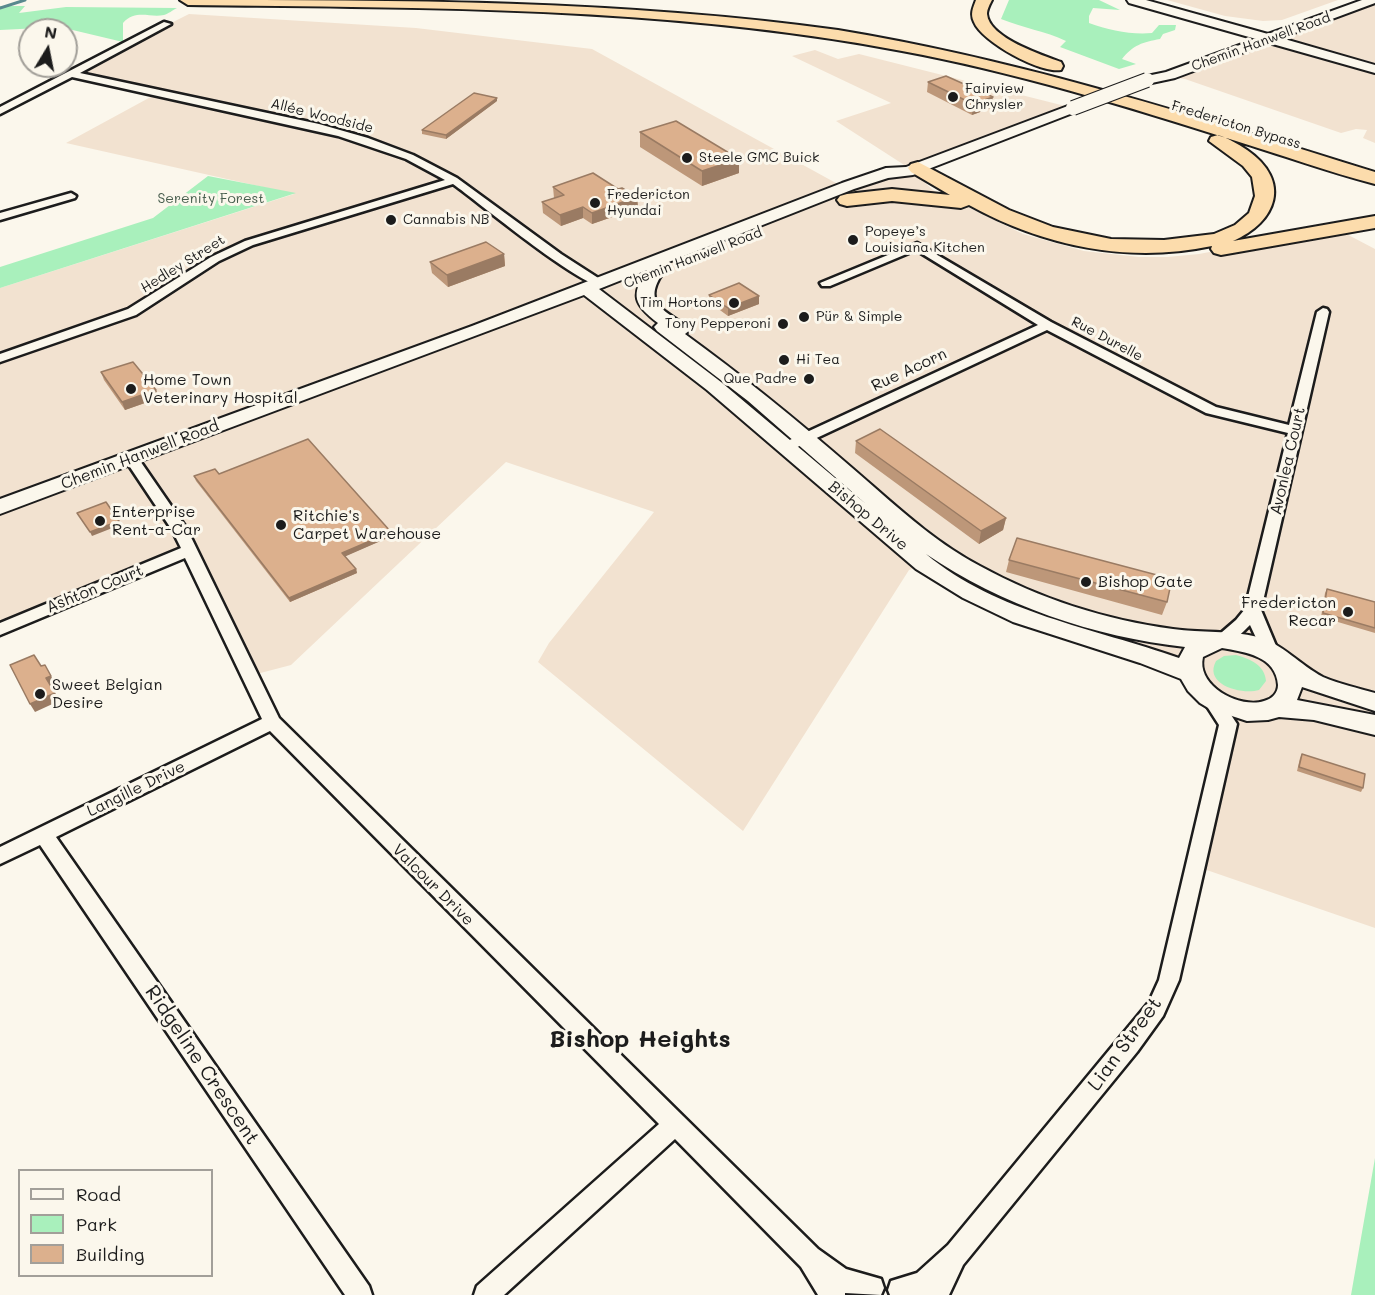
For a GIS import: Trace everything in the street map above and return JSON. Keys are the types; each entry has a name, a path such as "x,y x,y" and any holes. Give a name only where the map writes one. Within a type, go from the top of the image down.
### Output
{"highway":[{"path":"188,0 552,7 722,19 837,34 952,56 1138,105 1209,137 1251,162 1265,186 1264,206 1259,216 1247,227 1208,241 1154,248 1092,243 1042,230 1008,217 910,171"},
{"path":"681,0 747,7 914,36 972,48 1096,82"},
{"path":"984,0 979,10 979,19 986,29 999,39 1017,50 1096,82"},
{"name":"Fredericton Bypass","path":"1096,82 1375,167"},
{"name":"Fredericton Bypass","path":"1138,105 1375,178"},
{"path":"910,171 961,202 1023,234 1058,245 1113,256 1199,254 1375,222"},
{"path":"847,200 892,195 961,202"}],"main road":[{"path":"1133,0 1268,35 1375,69"},
{"path":"1155,0 1233,21 1268,35"},
{"name":"Chemin Hanwell Road","path":"0,507 478,330 546,314 601,294 898,180 910,171 1072,108 1245,47 1291,23 1353,0"},
{"name":"Chemin Hanwell Road","path":"1147,80 1157,71 1225,46 1305,25 1373,0"},
{"path":"1233,21 1262,24 1291,23"},
{"path":"1216,23 1230,33 1230,39 1225,46"},
{"path":"1305,25 1303,31 1312,48"},
{"path":"1245,47 1271,45 1312,48 1375,63"},
{"name":"Chemin Hanwell Road","path":"478,330 484,325 601,294 858,183 886,173 910,171"},
{"path":"654,273 642,290 644,299 650,307 702,345 714,363"},
{"path":"546,314 585,307 601,294"},
{"name":"Bishop Drive","path":"601,294 714,363 924,564 949,580 1019,615 1165,662 1190,673"},
{"name":"Bishop Drive","path":"601,294 714,386 796,443 940,552 996,585 1053,608 1127,629 1168,639 1215,640"},
{"path":"1375,702 1316,684 1256,645 1239,640 1215,640 1191,654 1190,673 1198,686 1210,697 1226,705 1245,710 1314,711 1375,725"},
{"path":"1270,709 1287,699 1292,689 1291,676 1277,659"}],"street":[{"path":"78,70 167,24"},
{"name":"Allée Woodside","path":"78,76 327,129 380,145 432,168 488,204 601,294"},
{"path":"0,111 62,78"},
{"name":"Hedley Street","path":"0,358 132,312 215,259 249,243 452,181"},
{"path":"0,217 71,196"},
{"name":"Rue Durelle","path":"826,283 917,246 1047,325 1211,410 1295,431"},
{"name":"Avonlea Court","path":"1253,610 1323,312"},
{"name":"Rue Acorn","path":"796,443 1047,325"},
{"name":"Valcour Drive","path":"131,458 179,528 272,722 809,1258 842,1280 866,1292 885,1287 904,1292"},
{"name":"Ashton Court","path":"0,629 190,550"},
{"path":"1215,640 1242,624 1253,610"},
{"path":"1253,610 1259,629 1277,659"},
{"path":"1210,697 1228,724 1243,716 1270,709"},
{"name":"Langille Drive","path":"0,856 272,722"},
{"name":"Lian Street","path":"904,1292 929,1281 957,1254 1129,1046 1156,1009 1171,969 1228,724"},
{"name":"Ridgeline Crescent","path":"44,835 360,1295"},
{"path":"486,1295 674,1125"},
{"name":"Lian Street","path":"936,1295 957,1254"},
{"name":"Valcour Drive","path":"809,1258 833,1295"}],"shaded area":[{"path":"1167,0 1338,0 1282,20 1263,21 1225,16"},
{"path":"1375,3 1375,143 1363,138 1367,130 1356,129 1341,133 1185,79 1172,77"},
{"path":"189,14 416,28 592,49 845,188 911,170 933,190 1023,234 1084,251 1139,257 1167,257 1199,254 1335,228 1375,249 1375,928 1195,866 1228,724 1198,686 1061,630 924,564 909,570 743,831 538,662 549,643 654,512 506,462 291,665 249,676 190,550 0,629 0,288 294,194 66,143 158,93 78,76 78,70"},
{"path":"815,50 838,59 859,54 1073,108 912,170 836,121 891,103 792,56"}],"green space":[{"path":"1009,0 1099,0 1120,10 1093,8 1089,16 1089,23 1120,31 1152,33 1159,25 1176,25 1175,30 1163,34 1160,39 1143,43 1130,50 1122,59 1136,64 1119,69 1060,47 1066,41 1001,19"},
{"path":"0,6 25,6 19,13 66,7 177,8 164,15 138,15 128,19 123,23 123,42 78,31 78,18 18,18 18,29 0,30"},
{"name":"Serenity Forest","path":"208,176 296,193 0,288 0,267 153,218"},
{"path":"1236,655 1251,661 1263,671 1266,681 1259,690 1234,689 1219,682 1215,676 1213,669 1216,661 1224,656"},
{"path":"1375,1158 1375,1295 1351,1295"}],"building":[{"path":"946,76 993,97 973,104 928,82"},
{"path":"474,93 497,98 446,135 422,130"},
{"path":"676,121 739,159 702,171 640,132"},
{"path":"593,173 618,189 622,188 637,197 592,213 583,207 560,215 542,202 564,195 553,187"},
{"path":"486,242 504,254 447,275 430,262"},
{"path":"739,283 759,296 728,308 709,295"},
{"name":"Home Town Veterinary Hospital","path":"133,362 156,390 122,402 101,372"},
{"path":"880,429 1006,518 981,531 856,441"},
{"name":"Ritchie's Carpet Warehouse","path":"308,439 391,532 342,553 356,569 289,598 194,476 215,469 219,474"},
{"name":"Enterprise Rent-a-Car","path":"106,502 119,521 90,532 77,513"},
{"path":"1017,538 1172,579 1167,602 1009,560"},
{"name":"Fredericton Recar","path":"1327,589 1375,602 1375,628 1323,613"},
{"name":"Sweet Belgian Desire","path":"34,655 41,666 45,665 51,676 46,678 55,693 30,704 10,665"},
{"path":"1302,754 1365,774 1363,788 1299,767"}],"waterway":[{"path":"0,8 25,0"}],"place":[{"name":"Fairview Chrysler","path":"953,97"},
{"name":"Steele GMC Buick","path":"687,158"},
{"name":"Fredericton Hyundai","path":"595,203"},
{"name":"Cannabis NB","path":"391,220"},
{"name":"Popeye’s Louisiana Kitchen","path":"853,240"},
{"name":"Tim Hortons","path":"734,303"},
{"name":"Pür & Simple","path":"804,317"},
{"name":"Tony Pepperoni","path":"783,324"},
{"name":"Hi Tea","path":"784,360"},
{"name":"Que Padre","path":"809,379"},
{"name":"Home Town Veterinary Hospital","path":"131,389"},
{"name":"Enterprise Rent-a-Car","path":"100,521"},
{"name":"Ritchie's Carpet Warehouse","path":"281,525"},
{"name":"Bishop Gate","path":"1086,582"},
{"name":"Fredericton Recar","path":"1348,612"},
{"name":"Sweet Belgian Desire","path":"40,694"}],"district":[{"name":"Bishop Heights","path":"640,1040"}]}
